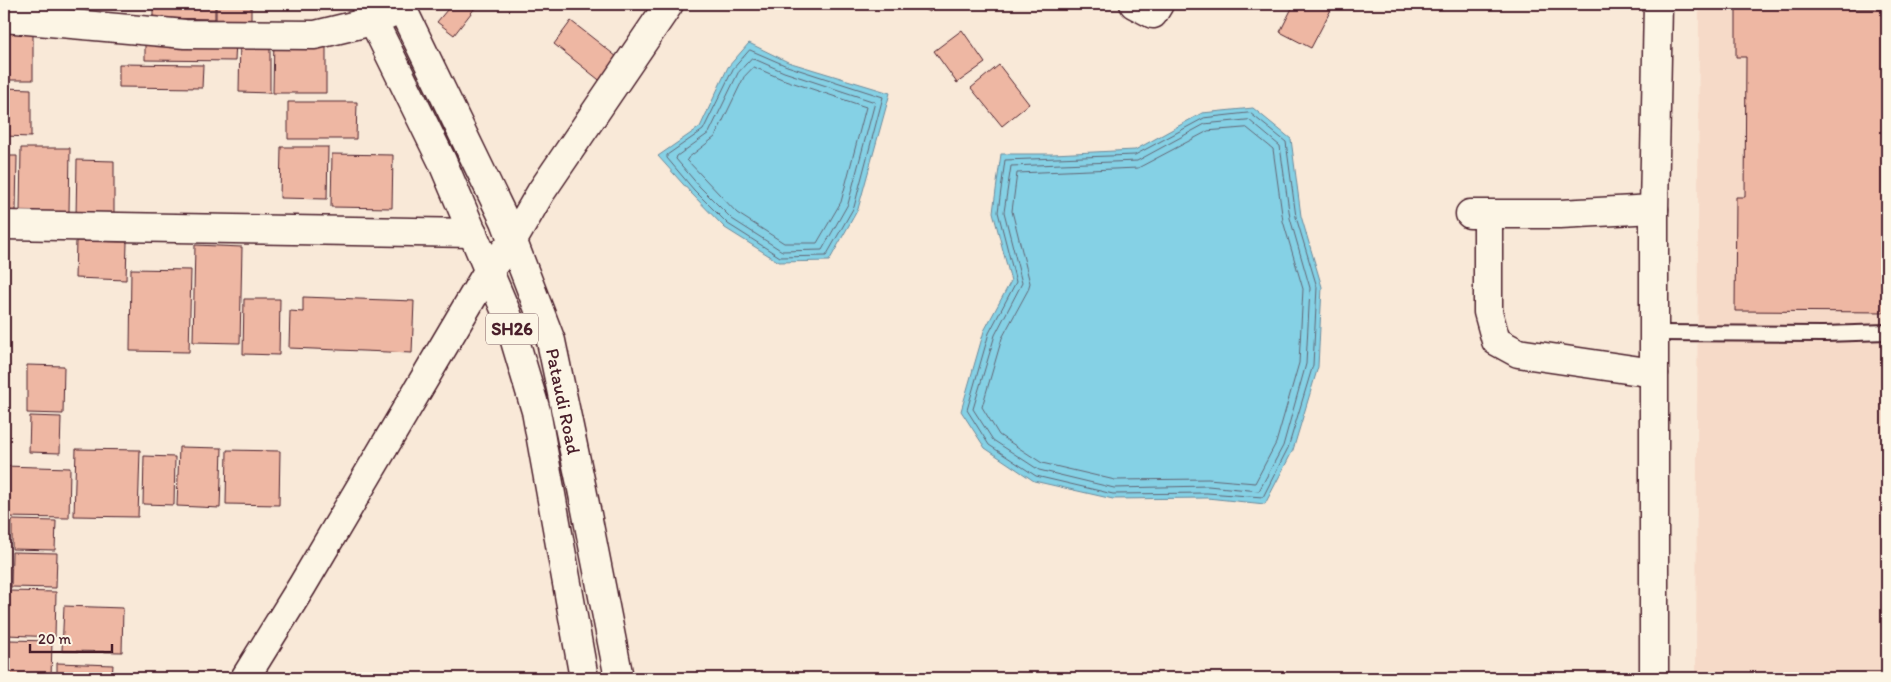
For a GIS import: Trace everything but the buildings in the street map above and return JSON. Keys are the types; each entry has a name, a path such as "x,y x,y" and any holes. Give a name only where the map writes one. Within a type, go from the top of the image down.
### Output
{"street":[{"path":"245,678 302,586 488,270 512,242 541,192 670,4"},
{"path":"1134,4 1153,14 1159,4"},
{"path":"1654,678 1654,209 1658,4"},
{"path":"4,18 194,34 315,35 369,12 401,6"},
{"name":"Pataudi Road","path":"401,6 505,221 551,341 619,678"},
{"name":"SH26","path":"369,12 442,161 507,314 536,411 584,678"},
{"path":"1654,209 1560,214 1479,214 1488,312 1496,341 1518,353 1654,373"},
{"path":"4,225 473,233"}],"lane":[{"path":"1654,333 1824,334 1887,332"}],"shaded area":[{"path":"1699,4 1887,4 1887,678 1696,678"}],"water":[{"path":"749,43 788,62 890,93 858,209 829,261 779,262 725,228 658,156 700,127 728,67"},
{"path":"1253,108 1291,139 1301,216 1322,287 1318,367 1293,450 1265,504 1207,498 1113,499 1034,481 985,448 961,411 984,331 1011,281 993,212 1001,154 1053,154 1135,150 1202,113"}]}
